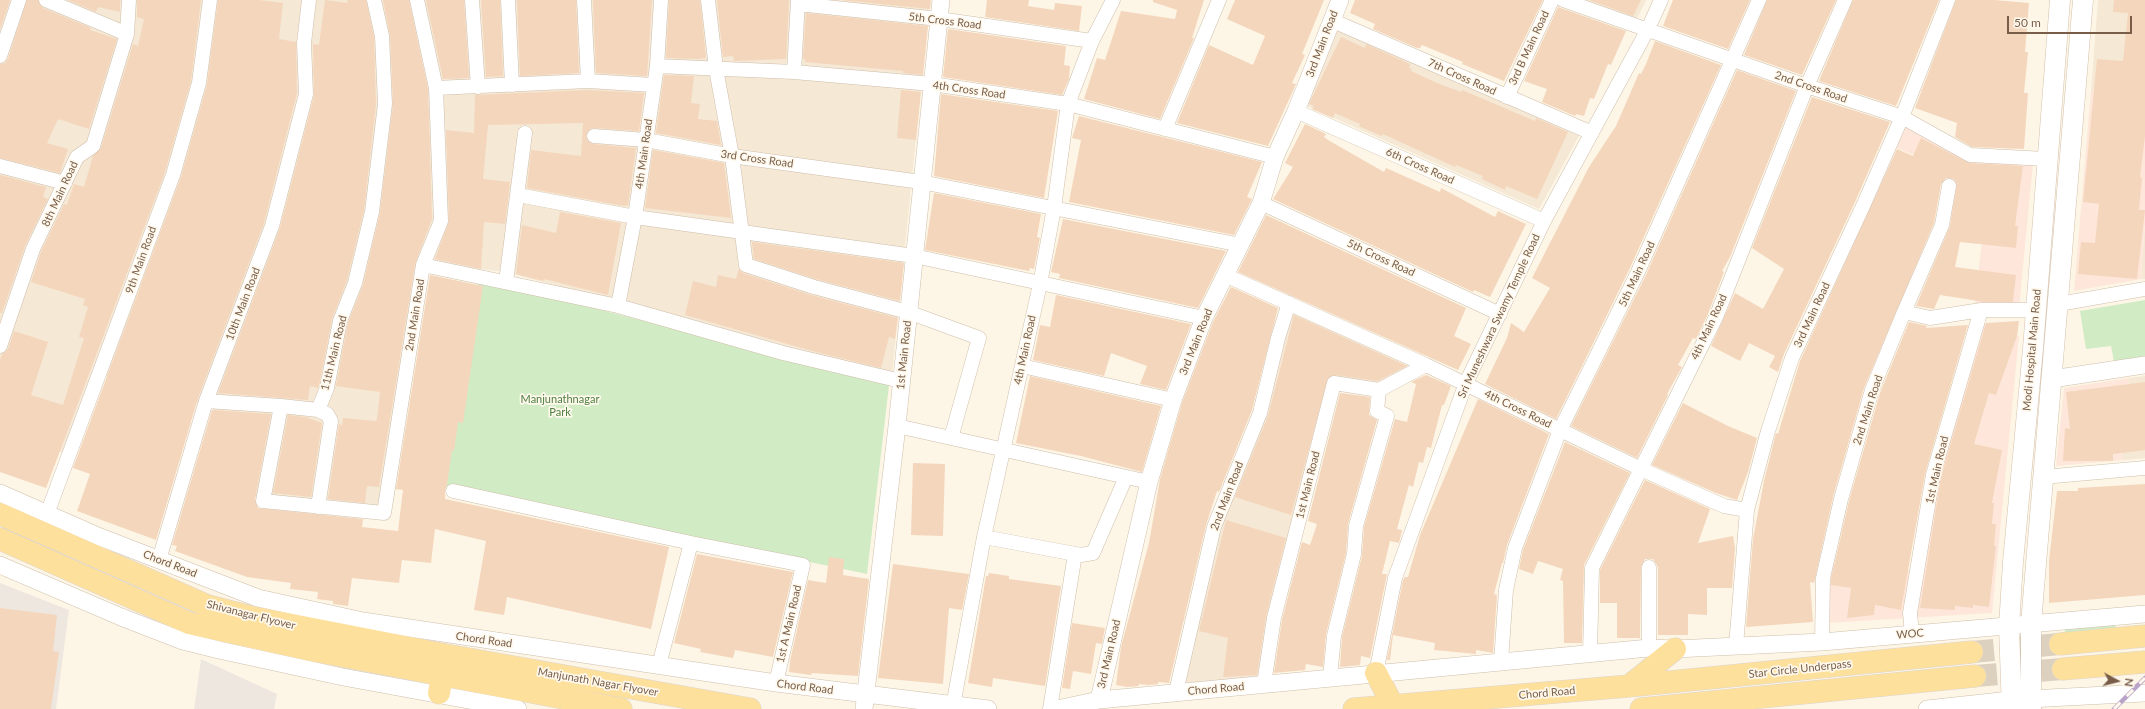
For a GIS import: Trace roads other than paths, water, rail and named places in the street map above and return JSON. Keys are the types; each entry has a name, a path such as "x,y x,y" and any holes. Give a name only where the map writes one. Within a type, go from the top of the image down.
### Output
{"main road":[{"name":"Modi Hospital Main Road","path":"2011,704 2009,627 2036,310 2046,159 2060,0"},
{"name":"Modi Hospital Main Road","path":"2031,704 2031,624 2059,304 2083,0"},
{"name":"Shivanagar Flyover","path":"0,514 208,606 248,627"},
{"name":"Shivanagar Flyover","path":"0,539 189,623 248,627 442,674"},
{"path":"2060,644 2145,636"},
{"path":"1629,686 1675,650"},
{"name":"Star Circle Underpass","path":"1629,686 1972,652"},
{"path":"2063,669 2145,662"},
{"path":"1354,709 1393,706 1376,672"},
{"name":"Manjunath Nagar Flyover","path":"442,674 491,674 750,709"},
{"name":"Manjunath Nagar Flyover","path":"491,674 621,709"},
{"path":"1641,709 1975,676"},
{"name":"Chord Road","path":"1393,706 1629,686"}],"street":[{"path":"0,56 19,0"},
{"path":"46,0 127,34"},
{"name":"8th Main Road","path":"0,346 34,249 77,157 93,146 127,34 129,0"},
{"name":"9th Main Road","path":"47,514 173,175 199,83 210,0"},
{"name":"10th Main Road","path":"159,560 206,400 247,296 274,219 306,94 304,43 309,0"},
{"name":"11th Main Road","path":"318,410 327,388 340,321 355,283 372,212 386,104 382,36 374,0"},
{"name":"2nd Main Road","path":"280,406 263,501 384,513 423,265 441,221 436,88 417,0"},
{"path":"472,0 478,87"},
{"path":"508,0 512,85"},
{"path":"584,0 588,81"},
{"name":"4th Main Road","path":"618,306 635,217 653,85 657,66 661,0"},
{"path":"708,0 716,69 732,156 746,265 814,287 908,312 979,338 951,438"},
{"name":"1st Main Road","path":"865,702 897,426 941,0"},
{"name":"4th Main Road","path":"953,706 984,537 1040,284 1054,208 1068,104 1092,41 1113,0"},
{"path":"1165,129 1219,0"},
{"name":"3rd Main Road","path":"1099,700 1149,482 1173,400 1204,318 1261,203 1275,157 1296,111 1340,0"},
{"name":"3rd B Main Road","path":"1507,97 1552,0"},
{"name":"2nd Cross Road","path":"1563,0 1807,86 1902,117 1970,155 2046,159"},
{"name":"Sri Muneshwara Swamy Temple Road","path":"1376,672 1395,578 1466,383 1544,221 1648,29 1661,0"},
{"name":"5th Main Road","path":"1501,662 1506,590 1515,548 1560,430 1637,274 1759,0"},
{"name":"4th Main Road","path":"1590,654 1592,568 1716,317 1807,86 1845,0"},
{"name":"3rd Main Road","path":"1736,646 1746,510 1768,431 1792,358 1863,206 1902,117 1948,0"},
{"path":"794,72 798,2"},
{"name":"5th Cross Road","path":"798,2 939,19 1092,41"},
{"name":"7th Cross Road","path":"1331,20 1507,97 1592,132"},
{"name":"4th Cross Road","path":"657,66 794,72 932,84 1068,104 1275,157"},
{"path":"436,88 588,81 653,85"},
{"name":"6th Cross Road","path":"1296,111 1544,221"},
{"path":"506,282 525,134"},
{"name":"3rd Cross Road","path":"594,136 646,140 732,156 921,182 1241,246"},
{"path":"0,166 65,183"},
{"name":"2nd Main Road","path":"1822,642 1823,578 1841,499 1872,390 1942,224 1949,186"},
{"path":"518,195 635,217 741,230 914,256 1204,318"},
{"name":"5th Cross Road","path":"1261,203 1500,314"},
{"path":"423,265 618,306 783,353 901,381"},
{"name":"4th Cross Road","path":"1225,275 1466,383 1640,469 1724,506 1746,510"},
{"path":"2059,304 2145,289"},
{"name":"2nd Main Road","path":"1176,692 1214,527 1260,413 1278,338 1289,303"},
{"path":"1904,312 1930,318 1981,310 2036,310"},
{"name":"1st Main Road","path":"1912,634 1910,613 1933,474 1981,310"},
{"path":"1330,678 1334,636 1354,554 1356,526 1387,416 1377,411 1379,390 1426,365"},
{"path":"2052,379 2145,365"},
{"path":"1022,366 1173,400"},
{"name":"1st Main Road","path":"1264,684 1274,618 1334,384 1379,390"},
{"path":"206,400 318,410 327,414 331,421 318,507"},
{"path":"897,426 1149,482"},
{"path":"2043,477 2145,468"},
{"path":"984,537 1075,554 1082,555 1093,553 1126,477"},
{"path":"453,491 691,543 660,665"},
{"name":"Chord Road","path":"0,493 100,537 258,598 363,621 776,683 865,702 988,709"},
{"name":"1st A Main Road","path":"691,543 802,565 776,683"},
{"path":"1050,709 1075,554"},
{"path":"0,565 121,617 183,641 320,672 442,674 518,709"},
{"path":"1648,567 1649,648"},
{"name":"WOC","path":"1501,662 1649,648 1675,650 1822,642 2009,627 2145,614"},
{"name":"Chord Road","path":"1057,709 1099,700 1330,678 1376,672 1501,662"},
{"path":"1927,709 2031,704 2145,693"}],"tunnel":[{"path":"1972,652 2060,644"},
{"path":"1975,676 2063,669"}],"railway":[{"path":"2114,709 2145,678"}],"park label":[{"name":"Manjunathnagar Park","path":"560,405"}]}
